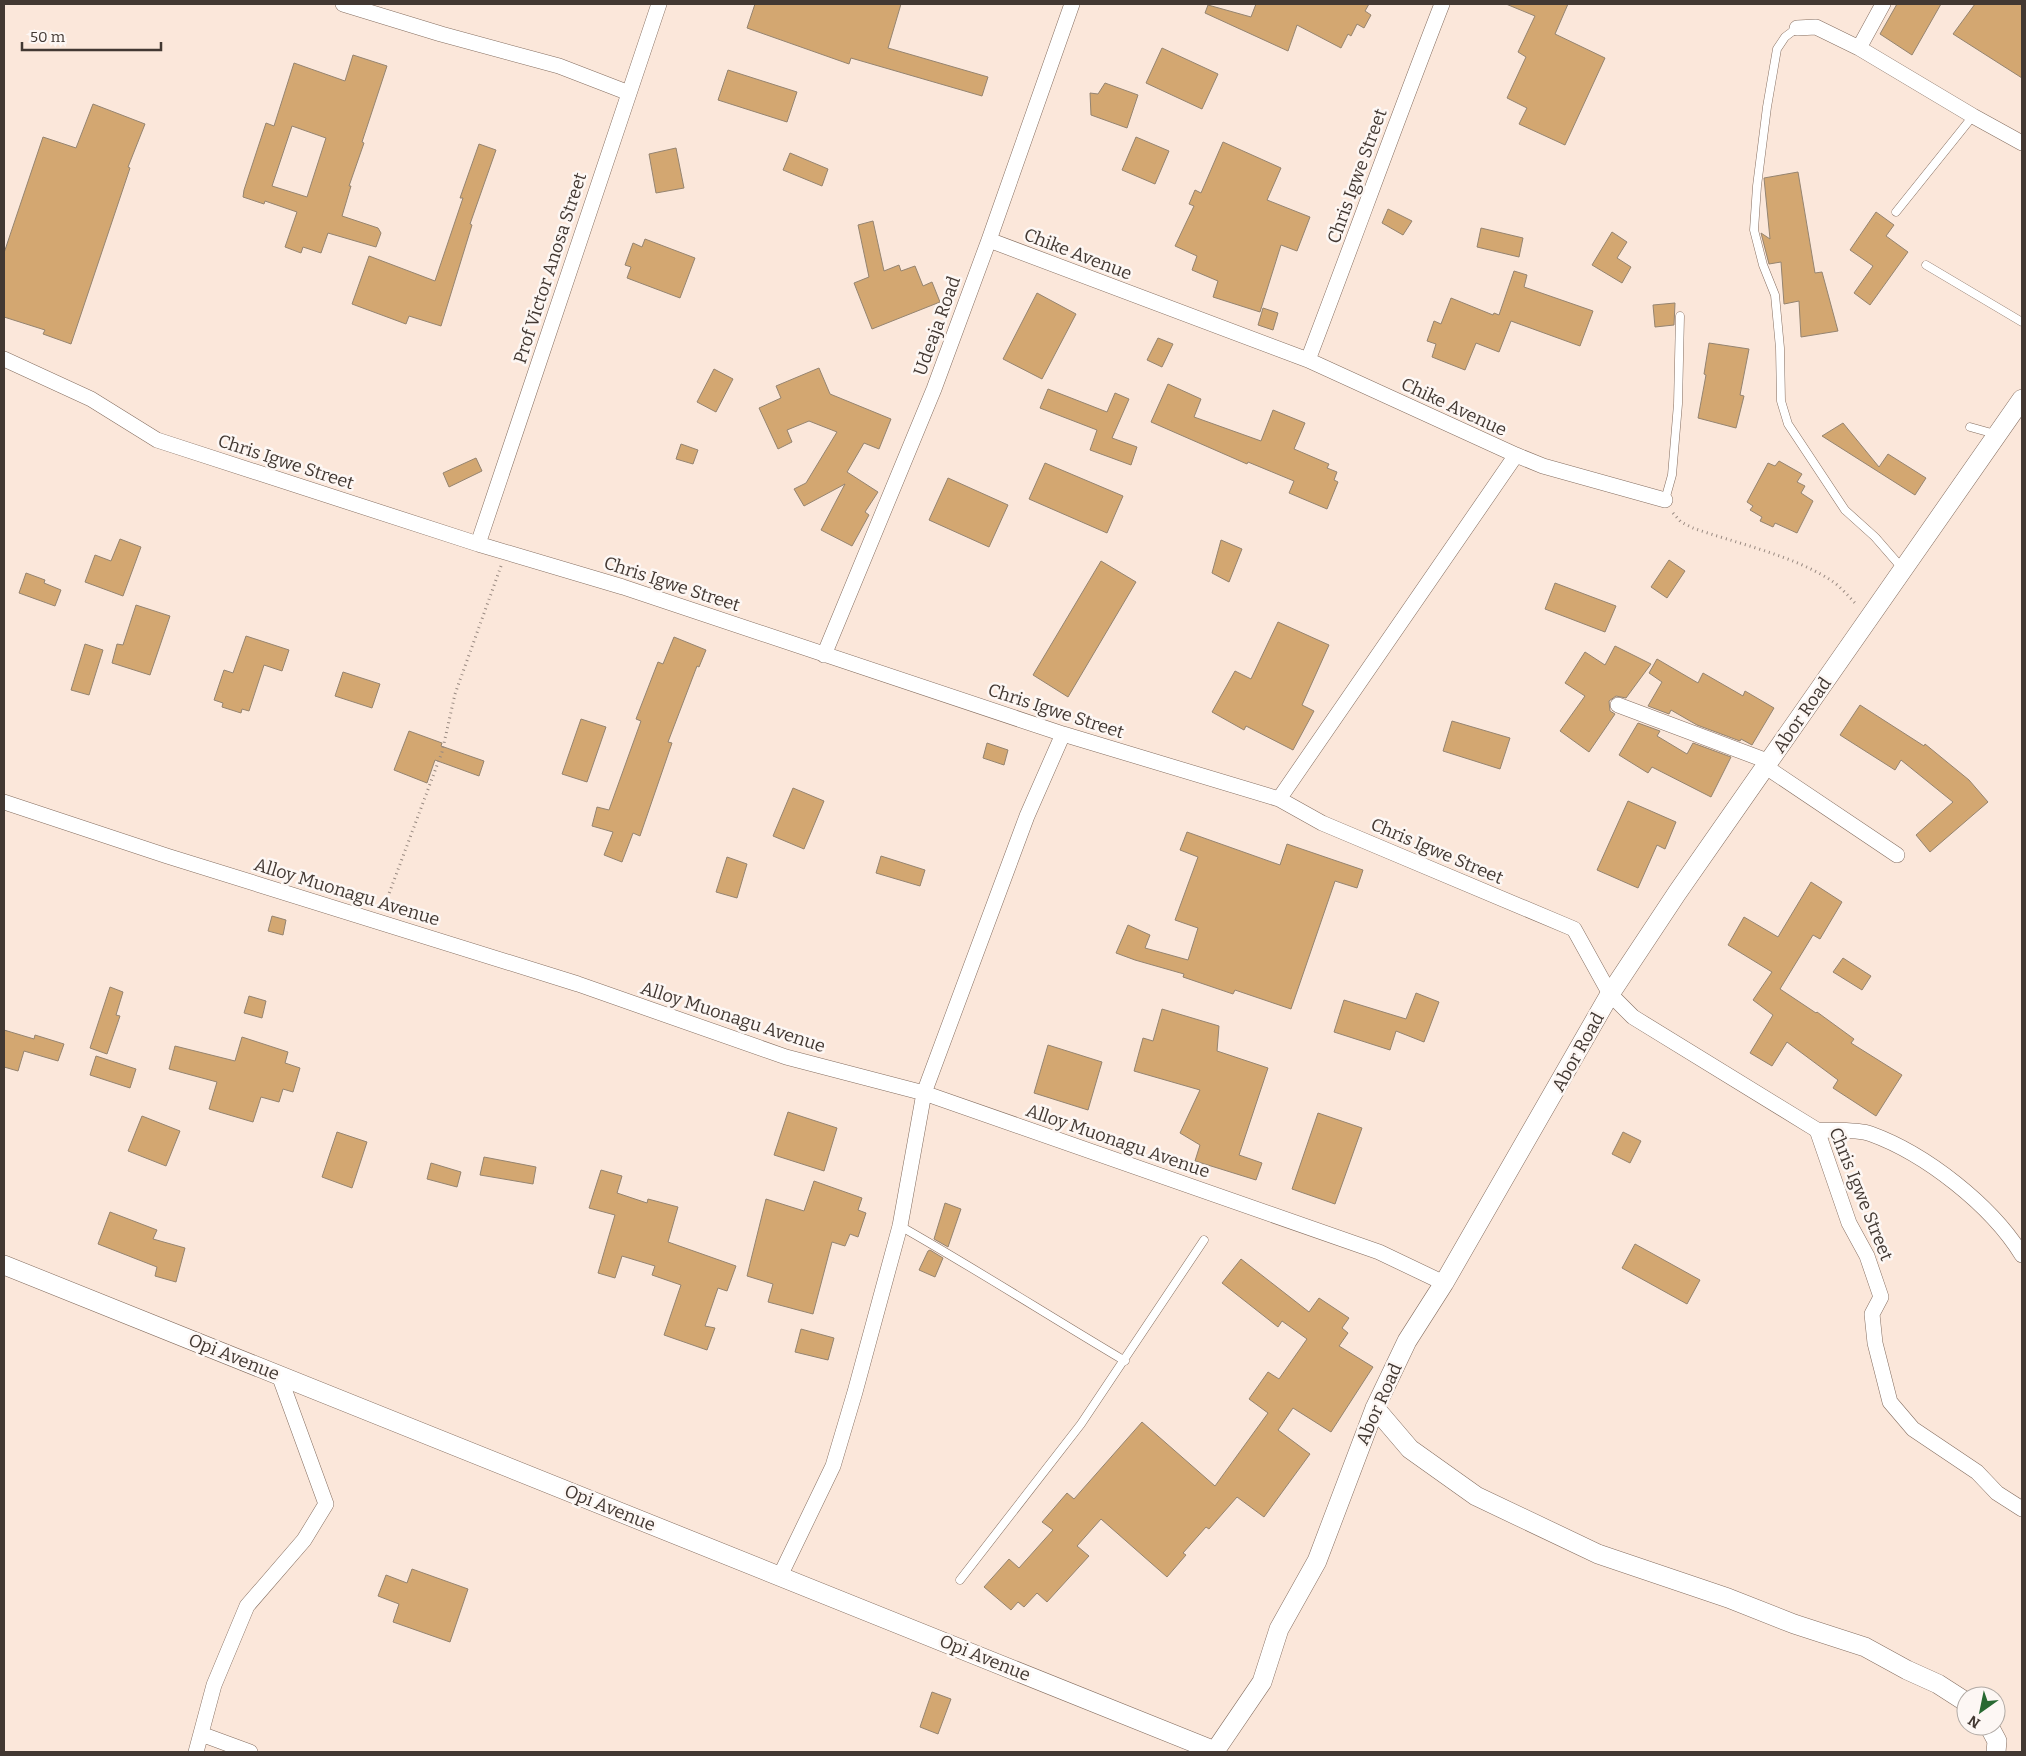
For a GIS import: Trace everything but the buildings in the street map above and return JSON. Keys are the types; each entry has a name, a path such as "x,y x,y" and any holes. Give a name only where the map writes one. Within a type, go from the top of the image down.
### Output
{"street":[{"path":"343,4 441,34 559,66 628,93"},
{"name":"Prof Victor Anosa Street","path":"478,544 659,4"},
{"name":"Udeaja Road","path":"824,655 934,389 1072,4"},
{"name":"Chris Igwe Street","path":"1308,360 1348,256 1394,127 1442,4"},
{"path":"1859,48 1883,4"},
{"path":"1797,28 1816,27 1859,48 2022,143"},
{"name":"Chike Avenue","path":"989,240 1308,360 1516,456 1279,799"},
{"name":"Chris Igwe Street","path":"4,359 91,399 157,440 478,544 623,587 1063,734 1279,799 1322,823 1574,929 1610,994 1632,1016 1817,1130 1849,1223 1866,1256 1881,1297 1872,1314 1875,1343 1890,1402 1913,1429 1977,1472 1998,1493 2022,1510"},
{"name":"Abor Road","path":"1216,1751 1262,1682 1279,1629 1317,1561 1375,1408 1407,1341 1444,1283 1610,994 1677,893 2022,399"},
{"path":"1516,456 1543,466 1665,500"},
{"path":"1618,705 1768,765 1897,855"},
{"path":"780,1576 833,1466 900,1226 924,1093 1027,816 1063,734"},
{"name":"Alloy Muonagu Avenue","path":"4,802 578,984 786,1057 924,1093 1379,1252 1444,1283"},
{"path":"1817,1130 1869,1133 1928,1164 1947,1176 1984,1208 2022,1255"},
{"name":"Opi Avenue","path":"4,1265 1216,1751"},
{"path":"196,1752 214,1685 247,1606 287,1563 326,1504 279,1375"},
{"path":"1375,1408 1410,1449 1476,1496 1598,1554 1728,1598 1794,1624 1865,1647 1907,1670 1938,1684 1956,1696"},
{"path":"201,1734 250,1752"},
{"path":"1994,1736 1997,1741 1996,1752"}],"lane":[{"path":"1797,28 1785,36 1777,49 1757,186 1754,230 1763,265 1775,295 1780,348 1781,401 1788,424 1845,510 1875,537 1904,569"},
{"path":"1896,212 1973,116"},
{"path":"1926,265 2022,322"},
{"path":"1665,500 1672,475 1678,404 1680,316"},
{"path":"1970,427 1997,435"},
{"path":"900,1226 962,1261 1044,1314 1124,1361"},
{"path":"960,1580 1081,1424 1204,1240"}],"path":[{"path":"1665,500 1681,522 1693,528 1778,556 1832,581 1870,618"},
{"path":"378,922 442,752 454,694 506,552"}]}
